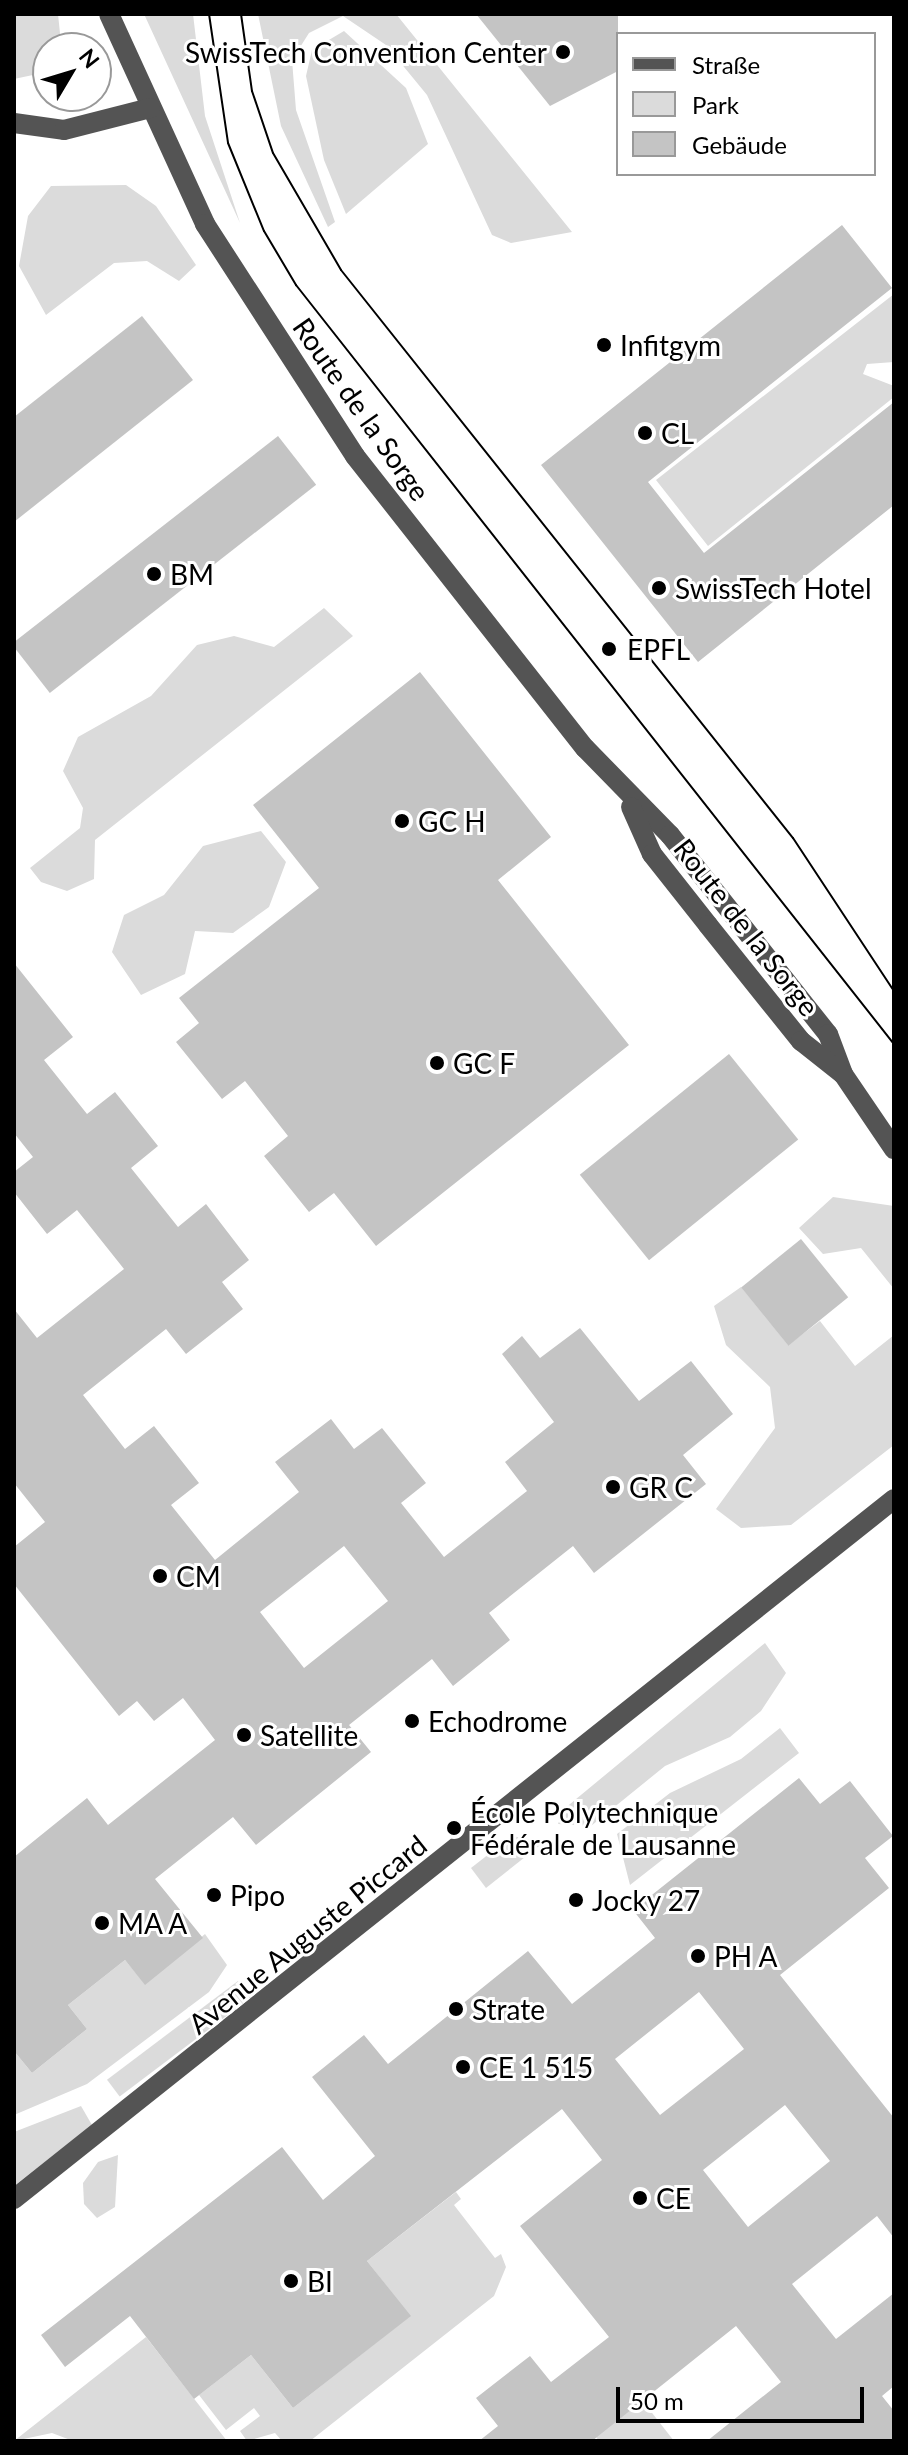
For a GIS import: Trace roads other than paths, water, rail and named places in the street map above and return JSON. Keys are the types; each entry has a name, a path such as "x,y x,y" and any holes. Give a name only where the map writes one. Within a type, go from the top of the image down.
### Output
{"street":[{"name":"Route de la Sorge","path":"109,14 205,224 329,418 627,799 652,854 801,1041 843,1074 894,1149"},
{"path":"14,123 80,129 150,108"},
{"name":"Avenue Auguste Piccard","path":"14,2199 894,1499"}],"tram line":[{"path":"209,14 228,143 264,231 296,285 894,1044"},
{"path":"241,14 252,91 273,153 341,270 793,838 894,991"}],"place":[{"name":"SwissTech Convention Center","path":"563,52"},
{"name":"Infitgym","path":"604,345"},
{"name":"CL","path":"645,433"},
{"name":"BM","path":"154,574"},
{"name":"SwissTech Hotel","path":"659,588"},
{"name":"EPFL","path":"609,649"},
{"name":"GC H","path":"402,821"},
{"name":"GC F","path":"437,1063"},
{"name":"GR C","path":"613,1487"},
{"name":"CM","path":"160,1576"},
{"name":"Echodrome","path":"412,1721"},
{"name":"Satellite","path":"244,1735"},
{"name":"École Polytechnique Fédérale de Lausanne","path":"454,1828"},
{"name":"Pipo","path":"214,1895"},
{"name":"Jocky 27","path":"576,1900"},
{"name":"MA A","path":"102,1923"},
{"name":"PH A","path":"698,1956"},
{"name":"Strate","path":"456,2009"},
{"name":"CE 1 515","path":"463,2067"},
{"name":"CE","path":"640,2198"},
{"name":"BI","path":"291,2281"}]}
